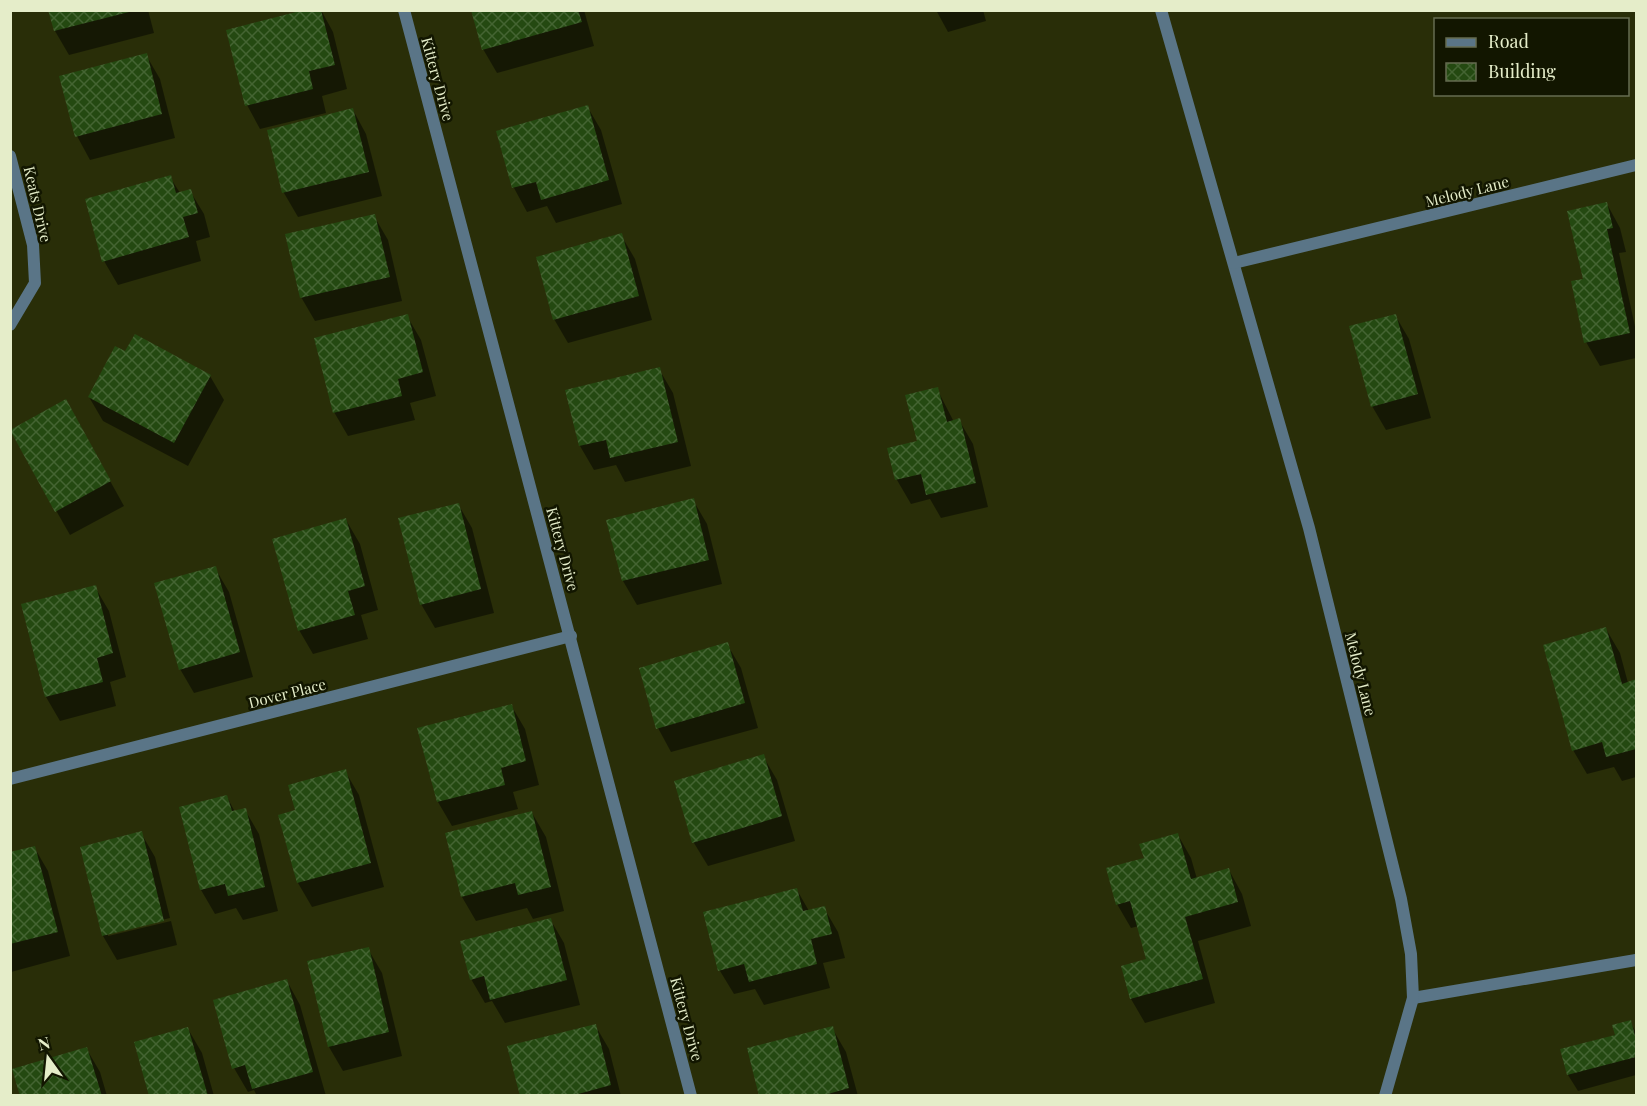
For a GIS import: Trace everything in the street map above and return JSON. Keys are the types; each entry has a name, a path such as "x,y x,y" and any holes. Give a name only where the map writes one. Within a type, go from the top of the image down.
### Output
{"street":[{"name":"Kittery Drive","path":"404,10 691,1095"},
{"name":"Melody Lane","path":"1161,10 1309,528 1401,899 1411,954 1413,998 1385,1095"},
{"name":"Keats Drive","path":"10,156 33,245 35,283 10,325"},
{"name":"Melody Lane","path":"1234,263 1636,165"},
{"name":"Dover Place","path":"10,779 571,636"},
{"path":"1413,998 1636,960"}],"building":[{"path":"48,10 133,10 133,11 54,31"},
{"path":"304,10 321,10 335,65 309,71 313,89 245,106 226,30"},
{"path":"471,10 578,10 582,22 482,50"},
{"path":"147,53 162,114 75,137 59,76"},
{"path":"588,105 609,180 541,200 536,182 512,188 496,131"},
{"path":"353,108 369,172 282,193 267,130"},
{"path":"171,175 176,193 191,189 198,213 183,217 189,237 102,262 85,199"},
{"path":"1607,202 1613,228 1607,229 1630,333 1584,343 1571,281 1583,279 1567,211"},
{"path":"375,214 390,277 300,298 285,234"},
{"path":"622,233 639,296 553,320 536,257"},
{"path":"408,314 423,372 398,379 402,396 333,413 314,338"},
{"path":"1396,314 1418,394 1371,407 1349,326"},
{"path":"135,334 211,375 174,443 88,397 115,346 125,351"},
{"path":"660,367 678,442 610,458 606,440 579,446 565,390"},
{"path":"938,387 947,422 960,418 976,483 926,495 921,474 895,480 887,448 917,441 905,395"},
{"path":"66,399 111,481 55,512 10,430"},
{"path":"694,498 709,560 622,581 606,520"},
{"path":"459,503 481,589 420,605 398,518"},
{"path":"346,518 365,586 348,591 355,615 298,631 272,539"},
{"path":"216,566 240,652 179,670 154,583"},
{"path":"96,585 113,653 97,658 103,682 45,697 21,604"},
{"path":"1606,627 1622,684 1636,679 1636,749 1606,757 1602,742 1572,751 1543,645"},
{"path":"728,642 745,703 656,729 639,668"},
{"path":"512,704 526,761 501,768 505,785 437,802 417,728"},
{"path":"764,754 782,816 692,843 674,781"},
{"path":"346,769 371,863 297,883 278,815 295,810 288,785"},
{"path":"227,795 232,811 246,808 265,887 228,896 225,884 200,890 179,807"},
{"path":"532,811 551,887 518,895 515,883 461,897 445,833"},
{"path":"142,831 164,921 102,936 80,847"},
{"path":"1178,833 1191,879 1229,868 1238,902 1185,917 1203,979 1130,999 1121,966 1146,959 1130,901 1116,905 1106,868 1144,858 1139,844"},
{"path":"35,846 58,932 10,944 10,852"},
{"path":"797,888 803,911 825,906 832,934 811,939 817,964 749,982 744,964 718,971 703,912"},
{"path":"551,918 567,980 490,1000 484,976 470,980 460,941"},
{"path":"369,947 389,1032 328,1047 307,961"},
{"path":"287,979 313,1072 252,1089 245,1065 232,1069 213,1000"},
{"path":"1631,1020 1636,1040 1636,1057 1567,1075 1560,1049 1615,1035 1612,1025"},
{"path":"596,1024 611,1085 571,1096 520,1096 507,1046"},
{"path":"833,1026 849,1088 821,1096 759,1096 747,1048"},
{"path":"188,1027 208,1096 149,1096 134,1042"},
{"path":"87,1047 102,1096 20,1096 12,1069"}]}
